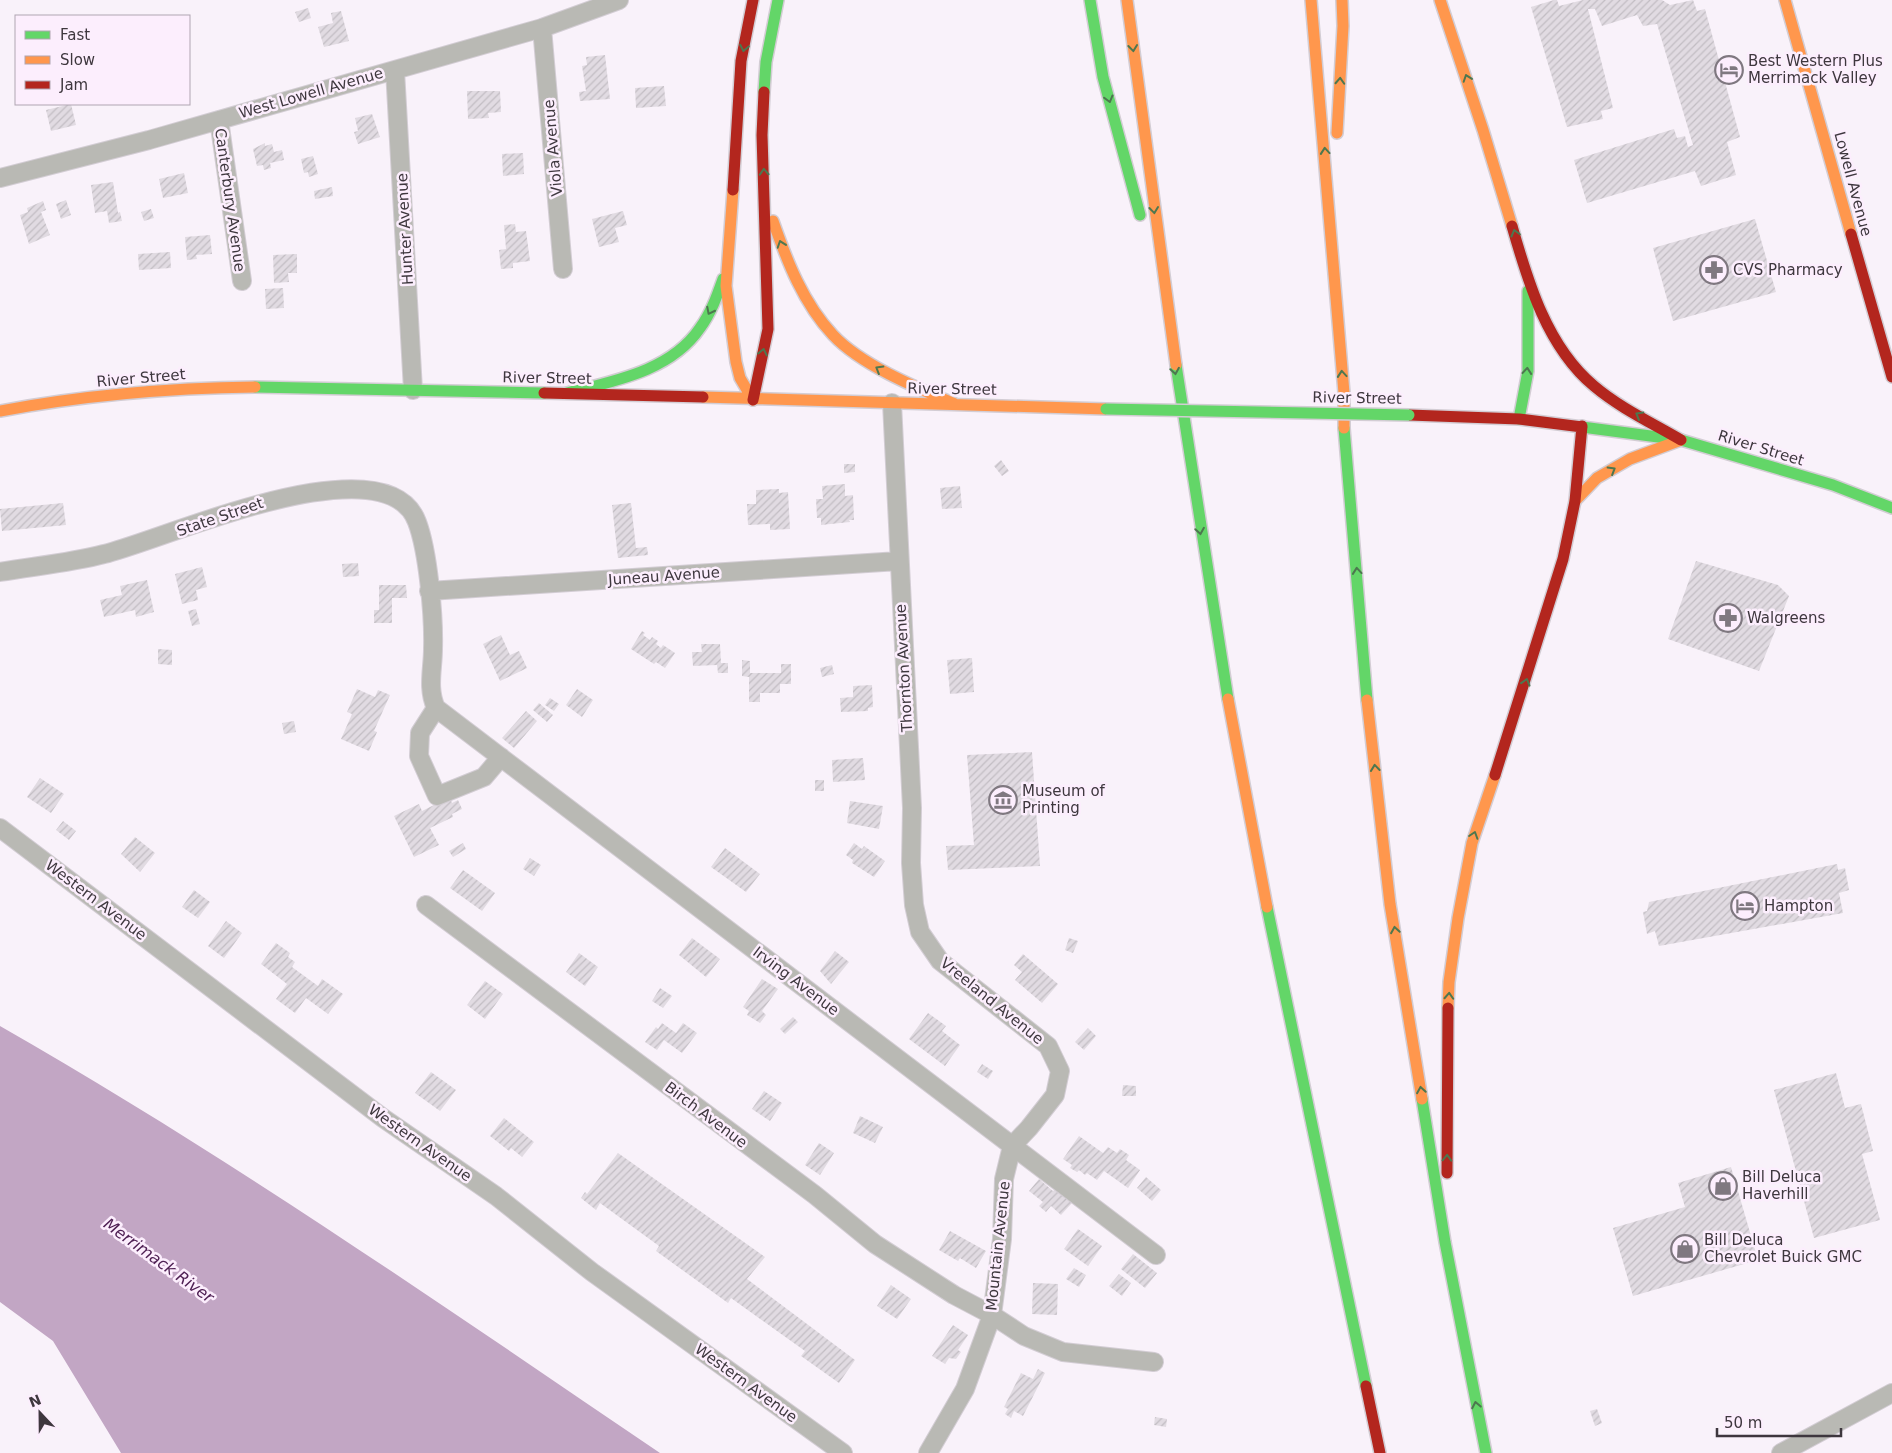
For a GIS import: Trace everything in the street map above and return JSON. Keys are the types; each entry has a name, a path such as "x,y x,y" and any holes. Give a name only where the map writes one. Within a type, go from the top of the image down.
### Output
{"main road":[{"path":"753,0 741,61 726,286 736,362 740,378 753,400"},
{"path":"753,400 768,329 762,135 766,62 778,0"},
{"path":"1090,0 1103,77 1143,228"},
{"path":"1127,0 1168,322 1202,549 1250,819 1380,1453"},
{"path":"1311,0 1344,393 1344,430 1374,757 1390,904 1445,1242 1486,1453"},
{"path":"1331,234 1343,26 1342,0"},
{"path":"1440,0 1478,111 1528,280 1543,316 1560,348 1584,378 1624,407 1681,440"},
{"name":"Lowell Avenue","path":"1785,0 1892,377"},
{"path":"765,195 782,249 804,295 833,336 869,363 899,380 955,404"},
{"path":"1148,247 1168,322"},
{"path":"567,393 621,379 667,359 695,335 711,310 728,266"},
{"path":"1520,419 1528,371 1528,280"},
{"name":"River Street","path":"0,411 129,393 228,387 567,393 753,400 1409,414 1520,419 1681,440 1833,485 1890,507"},
{"path":"1445,1242 1448,1133 1446,1052 1449,982 1458,918 1472,843 1518,708 1563,559 1575,501 1582,426"},
{"path":"1575,501 1597,478 1630,459 1681,440"},
{"path":"1890,507 1892,493"}],"street":[{"name":"West Lowell Avenue","path":"0,178 219,120 542,28 619,0"},
{"name":"Viola Avenue","path":"542,28 563,269"},
{"name":"Hunter Avenue","path":"395,70 413,390"},
{"name":"Canterbury Avenue","path":"219,120 242,281"},
{"name":"Thornton Avenue","path":"892,403 912,808 911,863 914,905 920,932"},
{"name":"State Street","path":"0,572 104,555 270,500 327,490 360,490 393,494 403,500 410,509 420,534 429,591 433,648 431,697 436,708"},
{"name":"Juneau Avenue","path":"429,591 899,561"},
{"name":"Irving Avenue","path":"436,708 1156,1255"},
{"path":"436,708 420,732 419,756 436,796 484,777 501,757"},
{"name":"Western Avenue","path":"0,828 383,1118 496,1196 592,1272 843,1453"},
{"name":"Birch Avenue","path":"426,905 815,1195 875,1244 954,1295 992,1315 1024,1336 1062,1352 1154,1362"},
{"name":"Vreeland Avenue","path":"920,932 940,961 1048,1046 1060,1071 1054,1095 1029,1128 1012,1146"},
{"name":"Mountain Avenue","path":"928,1453 964,1388 992,1315 1002,1239 1004,1179 1012,1146"},
{"path":"1781,1453 1892,1393"}],"water":[{"name":"Merrimack River","path":"0,1026 252,1179 660,1453 121,1453 53,1341 0,1302"}],"building":[{"path":"1557,0 1559,6 1583,0 1662,0 1670,5 1693,0 1697,11 1705,9 1740,137 1727,142 1736,175 1701,186 1695,171 1587,203 1574,160 1674,129 1677,138 1685,136 1688,147 1693,145 1657,24 1643,26 1637,15 1602,26 1595,9 1588,9 1613,108 1601,111 1603,119 1567,127 1531,7"},
{"path":"308,8 311,18 299,22 295,12"},
{"path":"341,11 349,41 324,47 318,27 333,23 331,13"},
{"path":"605,55 610,99 580,101 579,92 586,91 582,66 587,65 586,57"},
{"path":"664,86 666,106 636,108 635,88"},
{"path":"467,91 500,91 501,112 488,113 489,118 468,119"},
{"path":"71,105 76,125 51,131 46,110"},
{"path":"372,114 380,137 358,144 354,132 358,131 355,118"},
{"path":"265,143 265,146 272,144 274,152 282,150 284,160 270,163 271,168 264,170 263,165 257,166 253,149"},
{"path":"523,153 524,174 503,176 502,154"},
{"path":"313,156 318,174 309,177 308,172 304,173 301,159"},
{"path":"184,173 188,193 163,198 159,179"},
{"path":"113,182 118,213 120,212 122,221 109,223 107,211 95,213 91,185"},
{"path":"332,187 333,196 315,199 314,191"},
{"path":"66,200 71,215 61,219 56,204"},
{"path":"43,201 46,210 41,212 50,235 29,244 20,215 28,212 27,208"},
{"path":"151,209 154,218 144,221 141,212"},
{"path":"623,211 627,225 615,228 619,242 599,247 592,219"},
{"name":"CVS Pharmacy","path":"1755,219 1776,292 1673,321 1653,248"},
{"path":"515,224 516,232 526,231 530,261 513,263 513,268 501,269 499,250 506,249 504,225"},
{"path":"210,235 212,254 196,255 197,259 187,260 185,237"},
{"path":"170,252 171,268 139,270 138,254"},
{"path":"297,254 297,273 288,273 289,282 274,283 273,255"},
{"path":"283,288 284,308 266,309 265,289"},
{"path":"1001,460 1009,471 1002,476 994,466"},
{"path":"844,464 855,464 855,472 844,473"},
{"path":"845,484 845,496 853,495 854,520 821,525 821,518 817,518 816,499 823,499 822,486"},
{"path":"960,486 962,508 942,509 940,488"},
{"path":"779,489 779,493 788,492 790,529 770,530 770,524 748,525 747,504 756,504 756,490"},
{"path":"63,503 66,525 2,531 0,509"},
{"path":"631,503 636,548 647,547 648,555 618,558 612,505"},
{"name":"Walgreens","path":"1696,561 1778,585 1789,596 1759,671 1668,639"},
{"path":"358,563 359,576 343,577 342,564"},
{"path":"202,567 207,587 196,590 198,600 182,604 175,574"},
{"path":"147,580 154,612 136,617 135,610 104,617 100,600 122,595 120,586"},
{"path":"379,585 406,585 407,598 392,598 392,623 374,623 374,610 379,610"},
{"path":"196,609 200,624 192,626 188,611"},
{"path":"642,631 645,633 643,635 650,640 652,637 658,641 656,644 661,648 663,645 675,653 665,668 656,662 654,664 631,649"},
{"path":"501,635 510,655 519,651 527,668 500,681 483,644"},
{"path":"701,644 720,644 721,663 728,663 728,673 718,673 717,665 693,666 692,652 702,652"},
{"path":"158,649 172,650 172,665 158,664"},
{"path":"972,658 974,692 950,694 947,660"},
{"path":"742,660 750,661 750,673 781,673 781,664 791,664 791,684 780,684 780,693 760,693 760,702 749,702 749,677 742,676"},
{"path":"832,665 834,674 822,677 820,668"},
{"path":"872,685 873,707 868,708 868,711 841,712 840,698 853,697 853,686"},
{"path":"357,689 375,697 378,690 390,695 374,731 377,732 369,751 341,739 352,714 347,712"},
{"path":"577,689 593,700 582,717 566,705"},
{"path":"550,698 559,704 554,711 545,705"},
{"path":"539,703 553,715 547,722 533,710"},
{"path":"526,711 537,721 514,748 502,738"},
{"path":"294,721 296,732 284,734 282,723"},
{"name":"Museum of Printing","path":"1032,752 1040,866 948,870 946,846 974,845 967,755"},
{"path":"863,758 865,780 833,782 832,760"},
{"path":"40,778 64,794 51,813 27,797"},
{"path":"815,780 824,780 824,791 815,791"},
{"path":"450,797 452,803 458,800 462,809 452,814 453,817 430,828 439,845 414,857 394,816 419,804 422,811"},
{"path":"850,801 883,806 879,829 847,823"},
{"path":"63,821 76,831 69,840 56,830"},
{"path":"135,837 155,853 140,872 121,854"},
{"path":"463,843 466,849 453,857 449,851"},
{"path":"854,843 862,849 864,846 885,861 874,877 852,863 853,860 846,855"},
{"path":"725,848 760,874 746,892 711,867"},
{"path":"530,858 541,865 534,876 523,869"},
{"name":"Hampton","path":"1837,864 1838,870 1845,868 1849,890 1839,893 1843,913 1659,946 1655,931 1647,934 1643,912 1647,911 1649,902"},
{"path":"463,870 495,893 482,911 450,888"},
{"path":"194,890 210,902 198,918 182,907"},
{"path":"226,921 242,933 224,958 208,946"},
{"path":"692,938 720,959 706,977 679,955"},
{"path":"1069,938 1078,941 1073,953 1065,950"},
{"path":"276,943 290,953 288,957 295,962 292,967 318,986 322,979 343,994 328,1014 306,998 295,1013 276,999 287,984 261,964"},
{"path":"835,951 849,962 831,984 820,971"},
{"path":"579,953 598,967 585,986 566,972"},
{"path":"1023,954 1058,984 1042,1003 1015,980 1022,972 1014,965"},
{"path":"762,979 778,989 762,1011 766,1015 760,1023 747,1015 749,1011 743,1007"},
{"path":"485,981 503,994 485,1019 467,1005"},
{"path":"660,988 672,996 663,1008 652,1001"},
{"path":"928,1013 946,1026 942,1031 960,1045 945,1066 909,1039"},
{"path":"793,1017 798,1022 785,1034 780,1029"},
{"path":"662,1023 676,1033 683,1023 697,1033 682,1053 664,1040 657,1050 645,1042 656,1027 658,1029"},
{"path":"1088,1028 1096,1036 1084,1050 1075,1042"},
{"path":"982,1064 993,1071 988,1079 977,1072"},
{"path":"431,1072 456,1090 440,1111 415,1093"},
{"path":"1836,1073 1845,1108 1861,1104 1873,1151 1862,1154 1880,1220 1814,1238 1774,1090"},
{"path":"1123,1085 1136,1086 1136,1096 1122,1096"},
{"path":"764,1091 782,1103 770,1121 752,1109"},
{"path":"860,1116 883,1127 875,1143 853,1133"},
{"path":"504,1118 534,1142 522,1157 511,1148 509,1151 490,1136"},
{"path":"1079,1136 1103,1153 1108,1147 1117,1153 1120,1149 1129,1155 1126,1160 1140,1170 1128,1188 1104,1171 1097,1180 1087,1173 1085,1175 1079,1170 1077,1172 1070,1168 1072,1165 1063,1159"},
{"path":"819,1143 834,1153 820,1175 805,1165"},
{"path":"618,1153 765,1257 747,1279 855,1360 839,1383 801,1356 805,1351 731,1298 728,1303 656,1251 659,1246 600,1203 596,1210 581,1198 585,1192 587,1194"},
{"path":"1731,1167 1758,1260 1633,1296 1613,1228 1685,1207 1678,1183"},
{"path":"1146,1177 1161,1190 1152,1201 1137,1188"},
{"path":"1039,1179 1053,1191 1056,1189 1072,1203 1061,1215 1051,1206 1046,1212 1039,1206 1043,1202 1029,1191"},
{"path":"1078,1229 1102,1246 1088,1266 1064,1249"},
{"path":"950,1231 986,1251 976,1268 960,1258 958,1261 939,1250"},
{"path":"1133,1254 1157,1273 1145,1288 1121,1269"},
{"path":"1074,1268 1086,1275 1079,1287 1066,1279"},
{"path":"1119,1274 1131,1283 1122,1296 1109,1286"},
{"path":"1033,1283 1058,1284 1057,1315 1032,1314"},
{"path":"891,1285 911,1299 897,1319 877,1306"},
{"path":"953,1325 968,1335 958,1350 961,1352 956,1359 949,1358 945,1364 932,1356"},
{"path":"1038,1369 1045,1373 1023,1416 1014,1411 1011,1418 1005,1414 1008,1409 1004,1407 1021,1373 1033,1379"},
{"path":"1597,1409 1602,1423 1595,1426 1590,1411"},
{"path":"1155,1417 1167,1419 1166,1427 1154,1425"}],"traffic: fast":[{"path":"764,92 766,62 778,0"},
{"path":"1090,0 1103,77 1140,215"},
{"path":"567,393 604,384 640,372 674,355 688,343 704,322 723,279"},
{"path":"1519,419 1528,371 1528,291"},
{"path":"1176,365 1228,699"},
{"path":"255,387 544,393"},
{"path":"1106,409 1409,415"},
{"path":"1582,427 1681,440 1833,485 1892,508"},
{"path":"1344,428 1367,700"},
{"path":"1267,907 1366,1386"},
{"path":"1422,1099 1445,1242 1486,1453"}],"traffic: slow":[{"path":"1127,0 1176,365"},
{"path":"1311,0 1344,393 1344,428"},
{"path":"1337,133 1343,26 1342,0"},
{"path":"1440,0 1483,130 1512,226"},
{"path":"1785,0 1851,234"},
{"path":"733,190 726,286 736,362 740,378 753,400"},
{"path":"773,221 797,281 822,323 833,335 845,346 874,366 955,404"},
{"path":"0,411 127,393 255,387"},
{"path":"703,397 1106,409"},
{"path":"1575,501 1597,478 1630,459 1681,440"},
{"path":"1228,699 1267,907"},
{"path":"1367,700 1390,904 1422,1099"},
{"path":"1448,1008 1449,982 1458,918 1472,843 1495,775"}],"traffic: jam":[{"path":"733,190 741,61 753,0"},
{"path":"753,400 768,329 762,135 764,92"},
{"path":"1512,226 1541,312 1564,352 1578,370 1594,386 1614,401 1681,440"},
{"path":"1851,234 1892,377"},
{"path":"544,393 703,397"},
{"path":"1409,415 1519,419 1582,427"},
{"path":"1495,775 1563,559 1575,501 1582,426"},
{"path":"1447,1173 1448,1008"},
{"path":"1366,1386 1380,1453"}],"place":[{"name":"Best Western Plus Merrimack Valley","path":"1729,70"},
{"name":"CVS Pharmacy","path":"1714,270"},
{"name":"Walgreens","path":"1728,618"},
{"name":"Museum of Printing","path":"1003,800"},
{"name":"Hampton","path":"1745,906"},
{"name":"Bill Deluca Haverhill","path":"1723,1186"},
{"name":"Bill Deluca Chevrolet Buick GMC","path":"1685,1249"}]}
